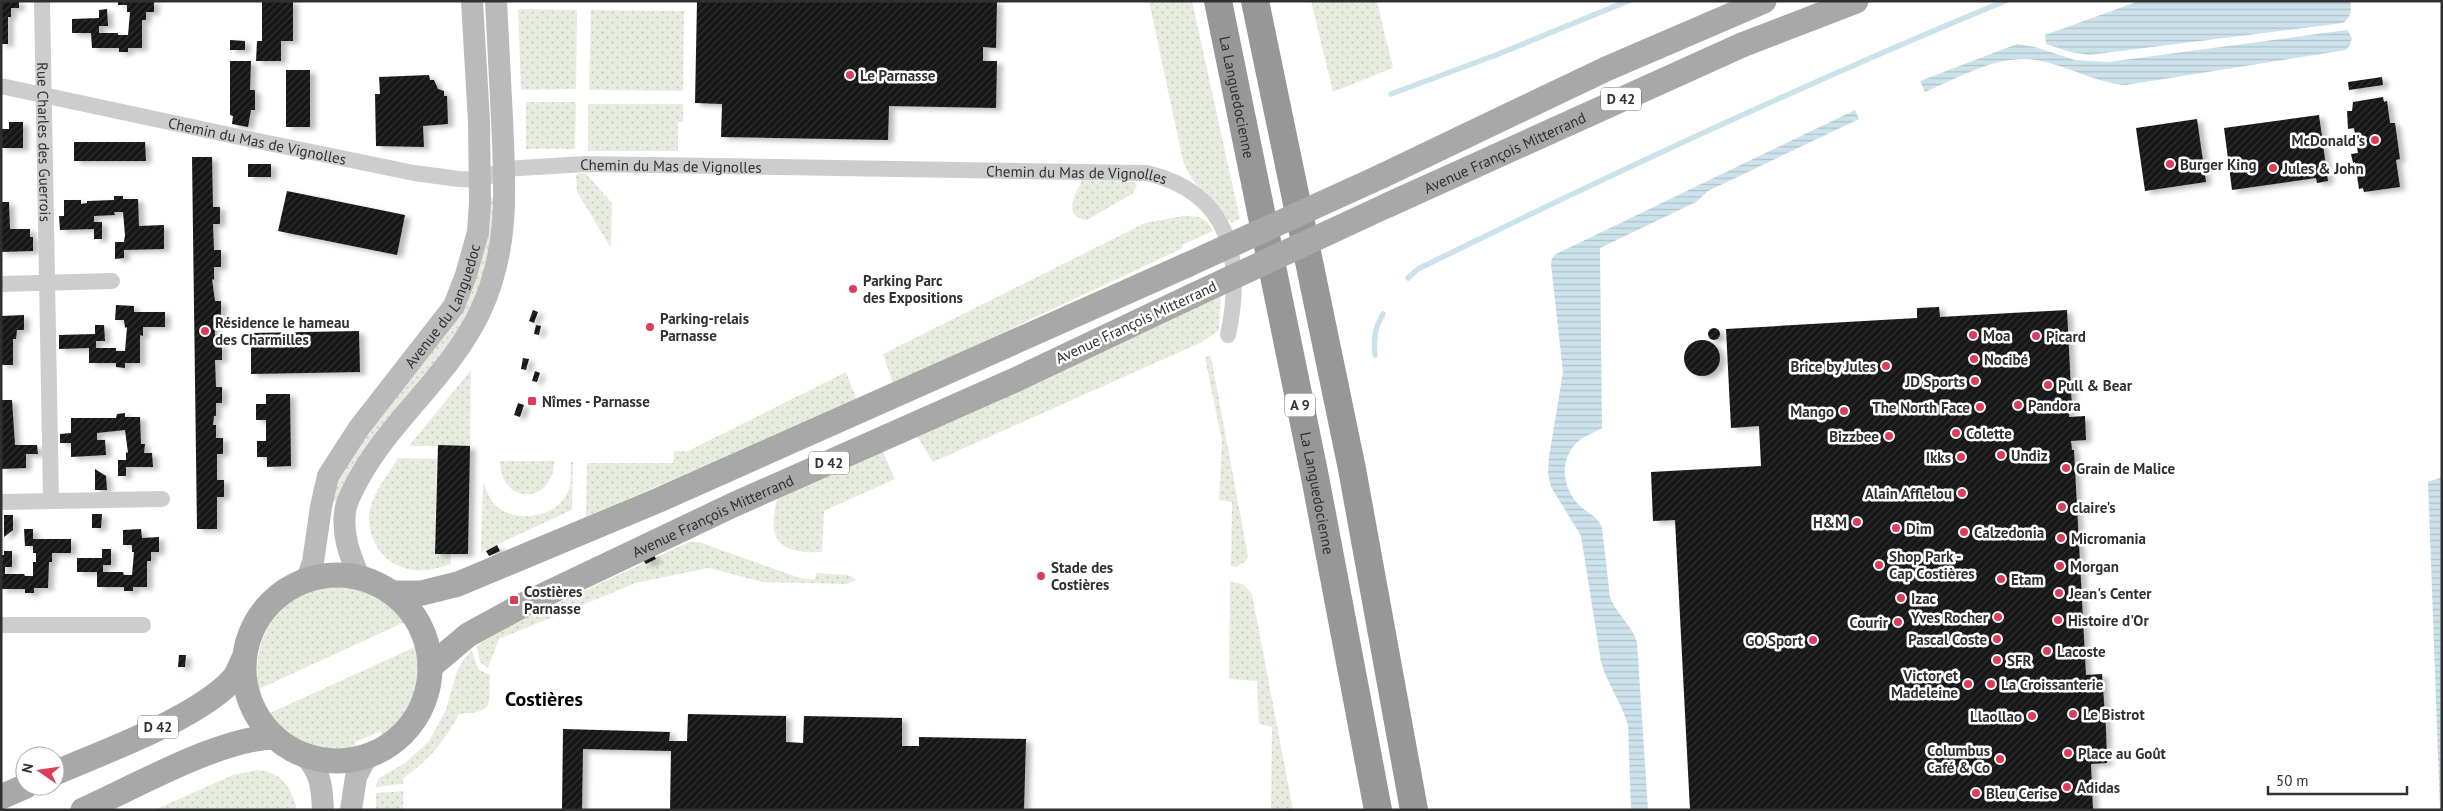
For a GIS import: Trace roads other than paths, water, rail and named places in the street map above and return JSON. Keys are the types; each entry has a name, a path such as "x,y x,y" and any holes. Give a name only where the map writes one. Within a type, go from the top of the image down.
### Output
{"highway":[{"name":"La Languedocienne","path":"1218,1 1313,467 1378,810"},
{"name":"A 9","path":"1255,1 1352,469 1414,810"}],"main road":[{"name":"Avenue François Mitterrand","path":"393,593 422,593 458,584 667,496 1187,265 1382,176 1606,69 1764,1"},
{"name":"Avenue François Mitterrand","path":"430,668 468,635 523,605 733,505 1015,380 1388,205 1742,45 1856,1"},
{"path":"338,574 359,577 377,583 393,593 419,620 428,646 430,668 424,700 409,727 391,744 367,756 338,761 305,756 274,737 260,720 249,698 245,683 244,658 249,636 264,611 285,590 307,580 338,574"},
{"name":"D 42","path":"65,769 146,733 190,711 234,677 244,658"},
{"path":"83,810 196,758 258,737 274,737"},
{"path":"1,797 15,791"}],"street":[{"name":"Rue Charles des Guerrois","path":"42,1 51,500"},
{"name":"Avenue du Languedoc","path":"307,580 313,562 320,507 328,476 359,428 454,306 466,275 478,232 480,180 472,1"},
{"name":"Avenue du Languedoc","path":"359,577 347,549 344,534 344,510 349,496 381,444 447,364 480,312 493,279 502,241 505,214 505,169 496,1"},
{"name":"Chemin du Mas de Vignolles","path":"1,86 414,172 480,180 505,169 585,164 670,164 1154,175 1168,178 1191,192 1216,213 1223,225 1232,260 1234,295 1228,335"},
{"path":"1,284 112,282"},
{"path":"1,502 162,499"},
{"path":"1,624 143,625"},
{"path":"305,756 316,766 321,778 323,810"},
{"path":"351,810 356,777 367,756"}],"water":[{"path":"2139,1 2350,1 2351,11 2343,23 2089,55 2070,52 2046,44 2045,35"},
{"path":"2347,30 2352,38 2346,50 2126,85 2104,81 2041,61 2026,59 1996,63 1967,73 1925,92 1920,81 2017,44 2035,47 2075,60 2108,62"},
{"path":"1855,110 1859,119 1708,191 1696,202 1600,248 1602,428 1581,439 1574,446 1568,454 1565,473 1569,491 1574,500 1596,518 1602,528 1610,597 1616,609 1632,630 1637,642 1648,810 1631,810 1628,725 1601,662 1581,536 1551,487 1548,474 1563,372 1551,265 1552,258 1556,254"},
{"path":"2442,477 2442,810 2440,810 2428,482"}],"waterway":[{"path":"1391,94 1496,55 1628,1"},
{"path":"1408,278 1418,269 1636,164 1856,64 2005,1"},
{"path":"1375,355 1375,333 1383,314"}],"place":[{"name":"Le Parnasse","path":"850,75"},
{"name":"McDonald's","path":"2375,140"},
{"name":"Burger King","path":"2170,164"},
{"name":"Jules & John","path":"2273,168"},
{"name":"Parking Parc des Expositions","path":"853,289"},
{"name":"Parking-relais Parnasse","path":"650,327"},
{"name":"Résidence le hameau des Charmilles","path":"205,331"},
{"name":"Moa","path":"1973,335"},
{"name":"Picard","path":"2036,336"},
{"name":"Nocibé","path":"1974,359"},
{"name":"Brice by Jules","path":"1886,366"},
{"name":"JD Sports","path":"1975,381"},
{"name":"Pull & Bear","path":"2048,385"},
{"name":"Nîmes - Parnasse","path":"532,401"},
{"name":"Pandora","path":"2018,405"},
{"name":"The North Face","path":"1980,407"},
{"name":"Mango","path":"1844,411"},
{"name":"Colette","path":"1956,433"},
{"name":"Bizzbee","path":"1889,436"},
{"name":"Undiz","path":"2001,455"},
{"name":"Ikks","path":"1961,457"},
{"name":"Grain de Malice","path":"2066,468"},
{"name":"Alain Afflelou","path":"1962,493"},
{"name":"claire's","path":"2062,507"},
{"name":"H&M","path":"1857,522"},
{"name":"Dim","path":"1896,528"},
{"name":"Calzedonia","path":"1964,532"},
{"name":"Micromania","path":"2061,538"},
{"name":"Shop Park - Cap Costières","path":"1879,565"},
{"name":"Morgan","path":"2060,566"},
{"name":"Stade des Costières","path":"1041,576"},
{"name":"Etam","path":"2001,579"},
{"name":"Jean's Center","path":"2059,593"},
{"name":"Izac","path":"1901,598"},
{"name":"Costières Parnasse","path":"514,600"},
{"name":"Yves Rocher","path":"1998,617"},
{"name":"Histoire d'Or","path":"2058,620"},
{"name":"Courir","path":"1898,622"},
{"name":"Pascal Coste","path":"1997,639"},
{"name":"GO Sport","path":"1813,640"},
{"name":"Lacoste","path":"2047,651"},
{"name":"SFR","path":"1997,660"},
{"name":"Victor et Madeleine","path":"1968,684"},
{"name":"La Croissanterie","path":"1991,684"},
{"name":"Le Bistrot","path":"2073,714"},
{"name":"Llaollao","path":"2032,716"},
{"name":"Place au Goût","path":"2068,753"},
{"name":"Columbus Café & Co","path":"2000,759"},
{"name":"Adidas","path":"2067,787"},
{"name":"Bleu Cerise","path":"1976,793"}],"district":[{"name":"Costières","path":"544,699"}]}
